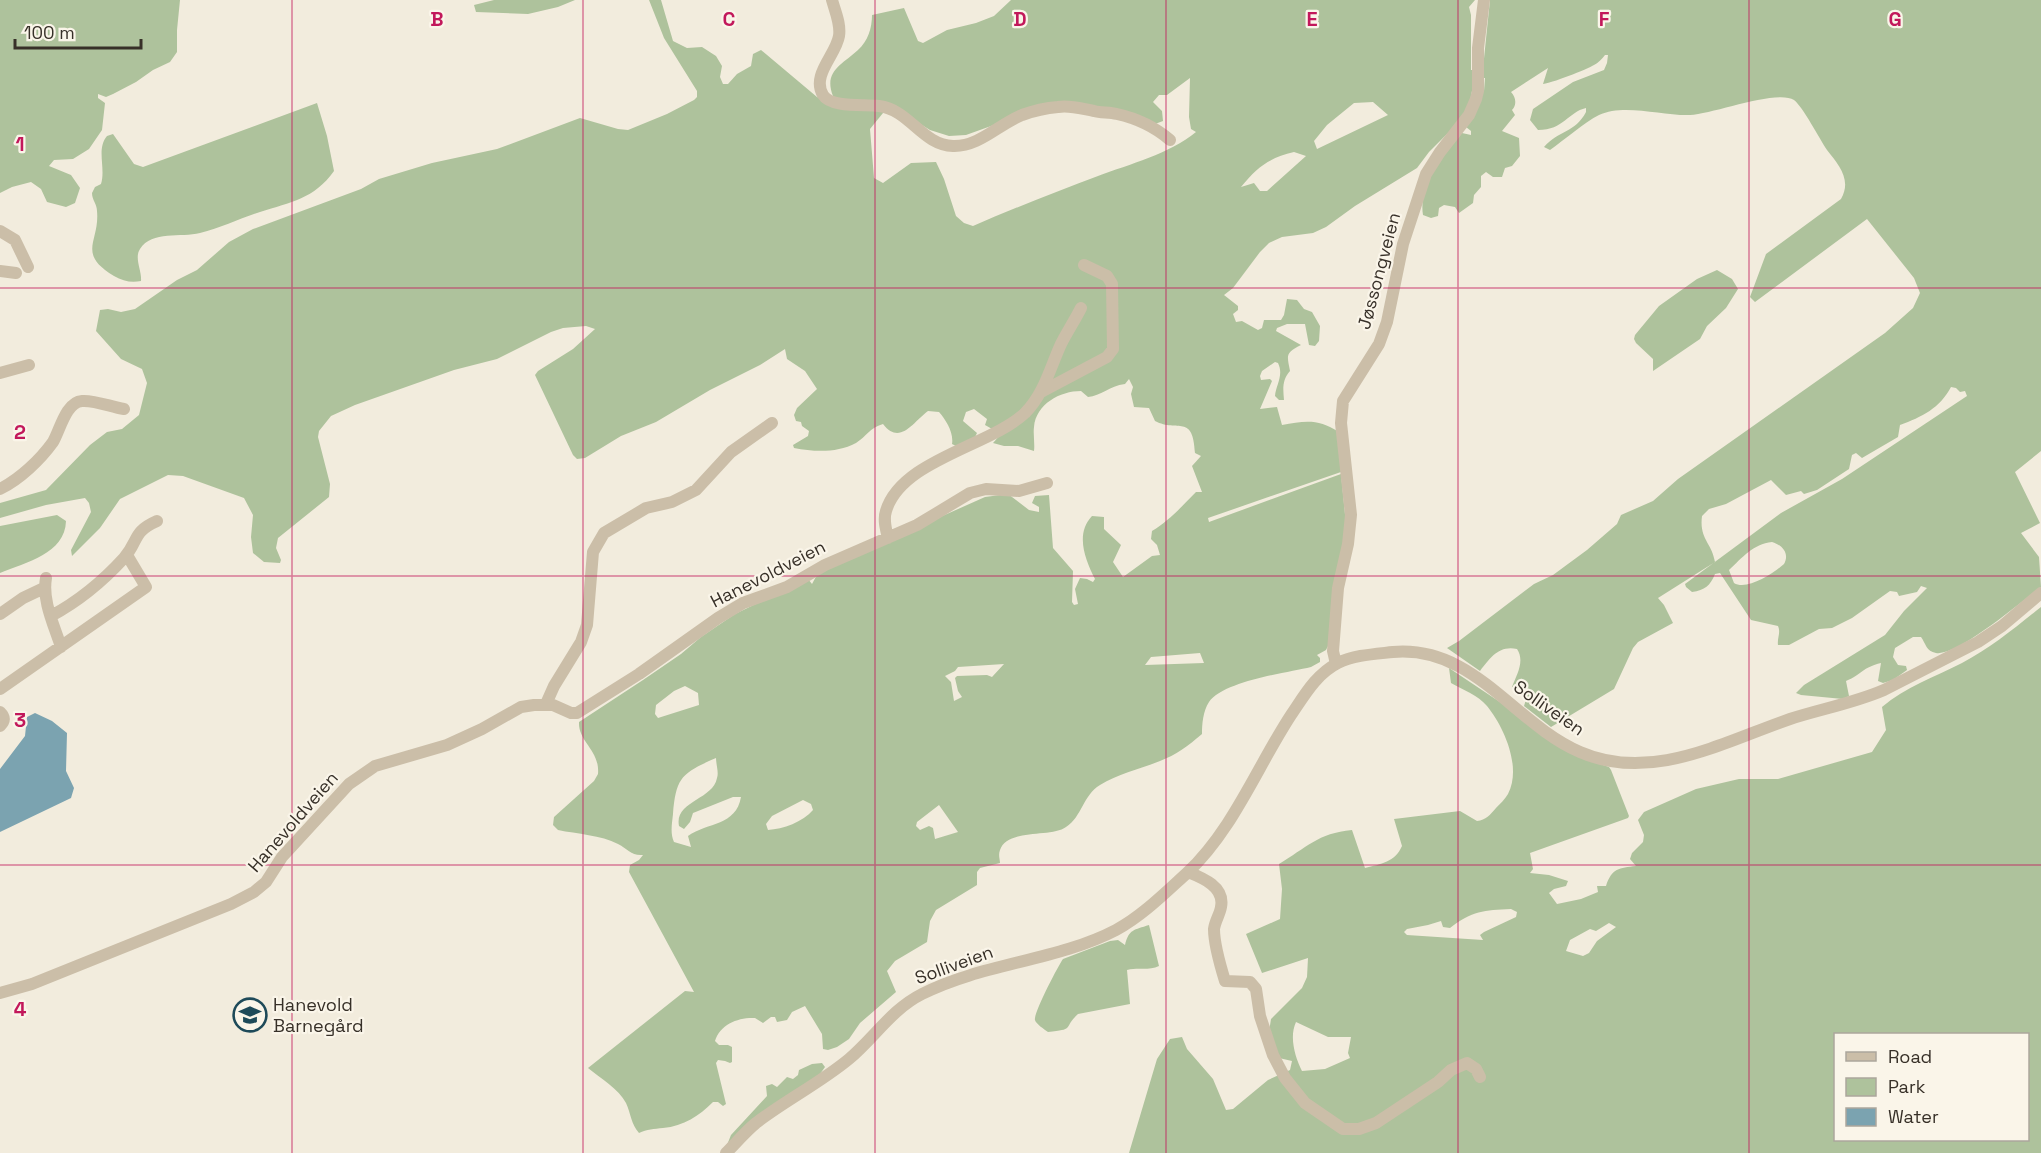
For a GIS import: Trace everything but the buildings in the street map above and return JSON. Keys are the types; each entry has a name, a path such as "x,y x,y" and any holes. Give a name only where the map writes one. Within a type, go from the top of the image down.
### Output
{"street":[{"path":"832,0 839,25 839,37 820,79 822,95 828,101 890,108 909,119 932,141 948,146 973,143 1022,115 1058,106 1072,106 1116,114 1149,126 1170,140"},
{"name":"Jøssongveien","path":"1336,664 1333,651 1338,588 1348,544 1351,515 1341,423 1343,401 1379,344 1387,322 1403,244 1426,174 1468,116 1476,99 1478,48 1484,0"},
{"path":"0,231 15,240 28,267"},
{"path":"1041,392 1107,357 1113,349 1112,284 1107,276 1084,265"},
{"path":"0,271 16,273"},
{"path":"888,538 884,521 885,512 899,488 915,475 959,448 1008,426 1026,411 1041,392 1081,308"},
{"path":"0,373 29,365"},
{"path":"0,489 8,485 40,457 53,441 68,412 77,402 124,409"},
{"path":"546,704 554,686 581,642 587,625 593,552 604,533 646,508 672,502 696,490 731,452 772,423"},
{"name":"Hanevoldveien","path":"0,993 32,984 231,904 254,892 266,882 282,857 349,784 375,766 447,745 521,707 546,704 571,713 583,710 743,603 787,587 825,565 916,525 970,494 986,489 1019,490 1047,483"},
{"path":"51,616 83,596 127,555 139,532 157,521"},
{"path":"0,689 146,586 127,555"},
{"path":"0,614 45,583 51,616 61,646"},
{"name":"Solliveien","path":"726,1153 757,1123 846,1061 901,1008 921,995 968,975 1065,949 1114,931 1139,916 1188,872 1221,834 1303,697 1319,677 1336,664 1360,656 1390,652 1416,651 1435,655 1453,662 1472,674 1553,737 1582,753 1612,762 1652,762 1679,758 1727,743 1789,719 1884,690 1978,642 2002,626 2041,593"},
{"path":"0,712 4,718 0,726"},
{"path":"1188,872 1209,882 1221,896 1222,905 1214,932 1225,981 1250,982 1256,989 1260,1016 1277,1063 1285,1078 1305,1103 1329,1120 1343,1129 1359,1129 1383,1118 1438,1082 1451,1070 1467,1063 1476,1069 1480,1077"}],"green space":[{"path":"0,0 180,0 177,52 170,62 113,94 106,97 98,94 98,98 105,103 102,130 89,149 73,159 54,160 49,166 71,175 80,188 75,203 66,207 47,202 41,189 31,182 0,193"},
{"path":"494,0 575,0 558,7 528,14 476,12 474,5"},
{"path":"649,0 661,0 673,41 687,48 702,47 716,56 722,66 720,77 723,84 728,84 737,74 751,66 753,54 761,50 817,97 830,102 833,96 831,80 833,74 864,43 870,29 872,15 904,8 918,41 923,43 947,30 994,16 1011,0 1475,0 1469,7 1473,86 1469,106 1455,126 1429,152 1417,168 1355,206 1326,227 1313,233 1282,237 1269,243 1233,288 1224,295 1238,306 1238,310 1233,314 1236,322 1242,321 1258,330 1262,328 1264,320 1281,320 1287,299 1297,300 1304,309 1312,312 1320,326 1319,341 1315,346 1309,345 1305,324 1287,324 1277,328 1276,331 1301,345 1288,355 1290,371 1284,381 1284,400 1279,400 1275,396 1280,376 1278,363 1275,362 1262,371 1261,380 1270,379 1272,381 1260,409 1277,407 1282,425 1311,422 1324,424 1339,432 1341,472 1208,518 1209,522 1341,474 1346,524 1329,644 1326,650 1317,655 1320,662 1311,667 1241,683 1217,695 1205,709 1202,734 1182,750 1166,759 1100,785 1094,789 1076,818 1066,827 1050,832 1020,836 1004,843 999,852 1000,863 980,868 977,872 977,885 936,910 930,921 927,942 895,961 887,971 896,992 860,1023 849,1039 837,1047 823,1049 822,1034 805,1006 792,1012 787,1020 777,1022 775,1017 771,1017 763,1023 755,1018 737,1020 721,1030 715,1041 719,1045 732,1047 732,1062 718,1060 716,1063 726,1104 723,1106 718,1102 713,1102 697,1116 684,1123 639,1133 623,1098 588,1068 685,991 694,992 629,872 630,865 643,855 632,853 604,839 558,830 553,825 554,817 594,781 598,774 596,759 582,735 579,722 681,654 735,614 808,579 812,584 819,571 985,497 1008,494 1029,510 1039,512 1039,507 1032,503 1035,496 1049,495 1053,548 1073,571 1072,602 1074,605 1078,604 1075,589 1080,578 1093,582 1095,579 1083,547 1084,531 1092,516 1104,517 1104,529 1121,545 1113,562 1123,577 1152,556 1160,555 1157,545 1151,539 1152,531 1170,518 1196,492 1202,492 1192,466 1201,456 1195,453 1194,441 1188,428 1155,421 1149,408 1134,407 1131,394 1133,387 1129,379 1125,384 1097,395 1088,397 1081,391 1065,393 1050,400 1036,419 1034,451 1018,446 993,443 1001,434 985,425 987,419 974,409 966,412 963,421 977,433 974,439 956,446 952,444 951,431 942,415 939,412 928,411 906,430 895,433 883,424 871,430 856,443 841,449 818,451 794,448 793,445 808,436 809,431 802,426 801,422 796,421 794,415 797,408 817,389 805,371 787,359 785,349 656,422 621,436 585,458 577,459 535,375 573,349 595,329 586,326 563,328 551,332 497,359 454,370 355,405 331,416 319,431 318,437 330,484 329,497 278,538 276,548 280,563 264,562 253,553 251,537 253,515 244,498 183,476 168,475 120,499 100,528 72,556 71,550 91,512 85,498 46,505 0,518 0,503 46,490 90,445 107,432 122,429 139,415 147,383 142,369 121,359 96,331 100,310 121,312 135,309 177,280 197,270 229,242 253,229 361,189 379,179 432,163 497,149 580,118 628,130 667,114 694,100 697,97 697,91 664,38","holes":["1190,78 1189,117 1191,129 1196,132 1149,158 973,226 964,223 956,216 936,162 911,163 883,183 874,178 870,129 883,113 893,107 930,130 949,136 966,135 1005,121 1079,108 1155,124 1163,121 1162,111 1153,102 1159,95 1167,95","1373,102 1388,115 1317,149 1314,141 1327,125 1354,103","1294,152 1306,156 1267,191 1260,191 1254,183 1241,187 1258,169 1277,157","1200,653 1204,663 1145,665 1151,657","1004,664 992,677 987,675 957,676 955,678 958,691 962,697 954,701 951,682 945,676 958,667","685,686 698,693 699,705 658,718 655,714 656,705 674,691","716,758 717,778 709,791 682,811 679,826 684,829 693,813 733,797 741,797 738,806 727,818 688,836 691,847 674,842 672,828 674,802 679,784 695,768","803,800 811,804 813,810 804,818 786,826 768,830 766,824 772,816","939,805 958,832 935,839 933,828 929,826 920,830 916,826 917,822"]},
{"path":"1490,0 2041,0 2041,451 2015,472 2040,523 2021,533 2039,557 2041,587 1973,638 1946,652 1933,652 1928,649 1921,637 1913,637 1895,648 1893,657 1898,665 1906,666 1907,670 1893,680 1883,683 1878,681 1881,663 1870,667 1846,681 1849,696 1843,699 1796,693 1804,685 1885,635 1904,611 1927,588 1921,586 1917,592 1899,596 1897,592 1890,591 1852,618 1832,628 1819,629 1789,645 1778,645 1778,626 1751,620 1720,573 1715,574 1711,582 1700,590 1692,592 1686,587 1685,584 1713,563 1658,598 1673,623 1638,642 1614,689 1551,727 1524,706 1528,693 1512,687 1520,663 1517,649 1500,651 1491,657 1480,671 1447,648 1534,584 1553,575 1587,550 1617,524 1621,515 1653,501 1678,479 1885,333 1913,308 1920,293 1914,278 1867,219 1755,302 1750,297 1766,254 1841,199 1844,192 1845,179 1840,167 1794,100 1786,97 1760,100 1690,115 1632,110 1609,112 1587,122 1550,150 1544,147 1555,137 1577,124 1586,112 1586,108 1554,127 1538,130 1530,120 1533,109 1573,82 1604,70 1608,55 1584,70 1543,84 1548,68 1511,92 1515,99 1515,106 1512,110 1515,115 1502,131 1519,138 1520,156 1512,166 1505,168 1502,177 1493,177 1486,172 1481,176 1481,187 1474,195 1473,203 1459,213 1455,207 1444,205 1439,208 1438,216 1431,218 1423,215 1424,193 1434,171 1462,133 1471,135 1471,131 1466,127 1484,91 1485,78 1482,78","holes":["1951,387 1960,392 1965,391 1967,396 1842,479 1781,513 1715,562 1702,530 1702,516 1709,509 1726,504 1771,480 1786,495 1801,491 1804,494 1817,490 1849,469 1852,455 1856,453 1862,458 1898,437 1900,425 1930,411","1765,543 1776,543 1785,553 1784,564 1753,583 1746,585 1734,583 1729,570 1748,552"]},
{"path":"317,103 334,171 310,194 208,231 152,239 145,243 138,253 141,281 130,282 117,278 102,268 96,260 92,246 97,211 92,193 95,187 101,184 102,147 107,136 113,134 134,164 143,167"},
{"path":"1717,270 1732,279 1738,289 1726,308 1707,326 1700,339 1653,371 1653,359 1636,343 1635,335 1659,306 1697,279"},
{"path":"57,515 66,521 59,542 42,555 0,573 0,526"},
{"path":"2041,607 2041,1153 1129,1153 1157,1059 1170,1039 1182,1037 1187,1049 1213,1079 1226,1110 1233,1109 1268,1080 1290,1070 1292,1061 1279,1058 1269,1032 1271,1019 1302,988 1307,977 1308,958 1262,973 1246,934 1280,919 1282,889 1279,864 1321,838 1352,830 1365,868 1377,865 1396,856 1402,846 1394,819 1460,811 1477,821 1490,815 1507,796 1513,772 1505,736 1483,702 1451,683 1449,668 1585,759 1609,767 1611,770 1628,818 1530,853 1533,869 1530,873 1549,875 1568,881 1566,886 1549,893 1557,904 1581,899 1598,892 1597,886 1606,886 1614,872 1625,867 1636,866 1630,859 1632,853 1643,842 1644,835 1638,820 1644,812 1696,789 1739,779 1778,779 1872,752 1886,730 1882,707 1910,688 1962,663 2003,637","holes":["1511,909 1517,912 1516,917 1484,932 1480,935 1483,940 1407,935 1404,932 1407,929 1441,921 1443,927 1450,928 1472,915 1486,911","1609,923 1616,927 1597,941 1589,953 1583,956 1566,951 1570,940 1590,929 1596,931","1296,1022 1328,1037 1351,1037 1348,1053 1350,1058 1325,1069 1302,1071 1294,1047 1293,1034"]},
{"path":"1149,925 1159,966 1127,970 1130,1004 1078,1014 1068,1028 1062,1030 1048,1032 1037,1023 1035,1016 1063,959 1110,941 1118,940 1125,945 1128,936 1133,931"},
{"path":"822,1063 825,1067 820,1074 727,1145 731,1135 767,1096 766,1086 772,1084 777,1087 787,1077 793,1079 798,1075 799,1070 812,1064"}],"water":[{"path":"35,713 52,721 67,733 66,771 74,788 71,798 0,832 0,769 25,736 27,717"}],"place":[{"name":"Hanevold Barnegård","path":"250,1015"}]}
